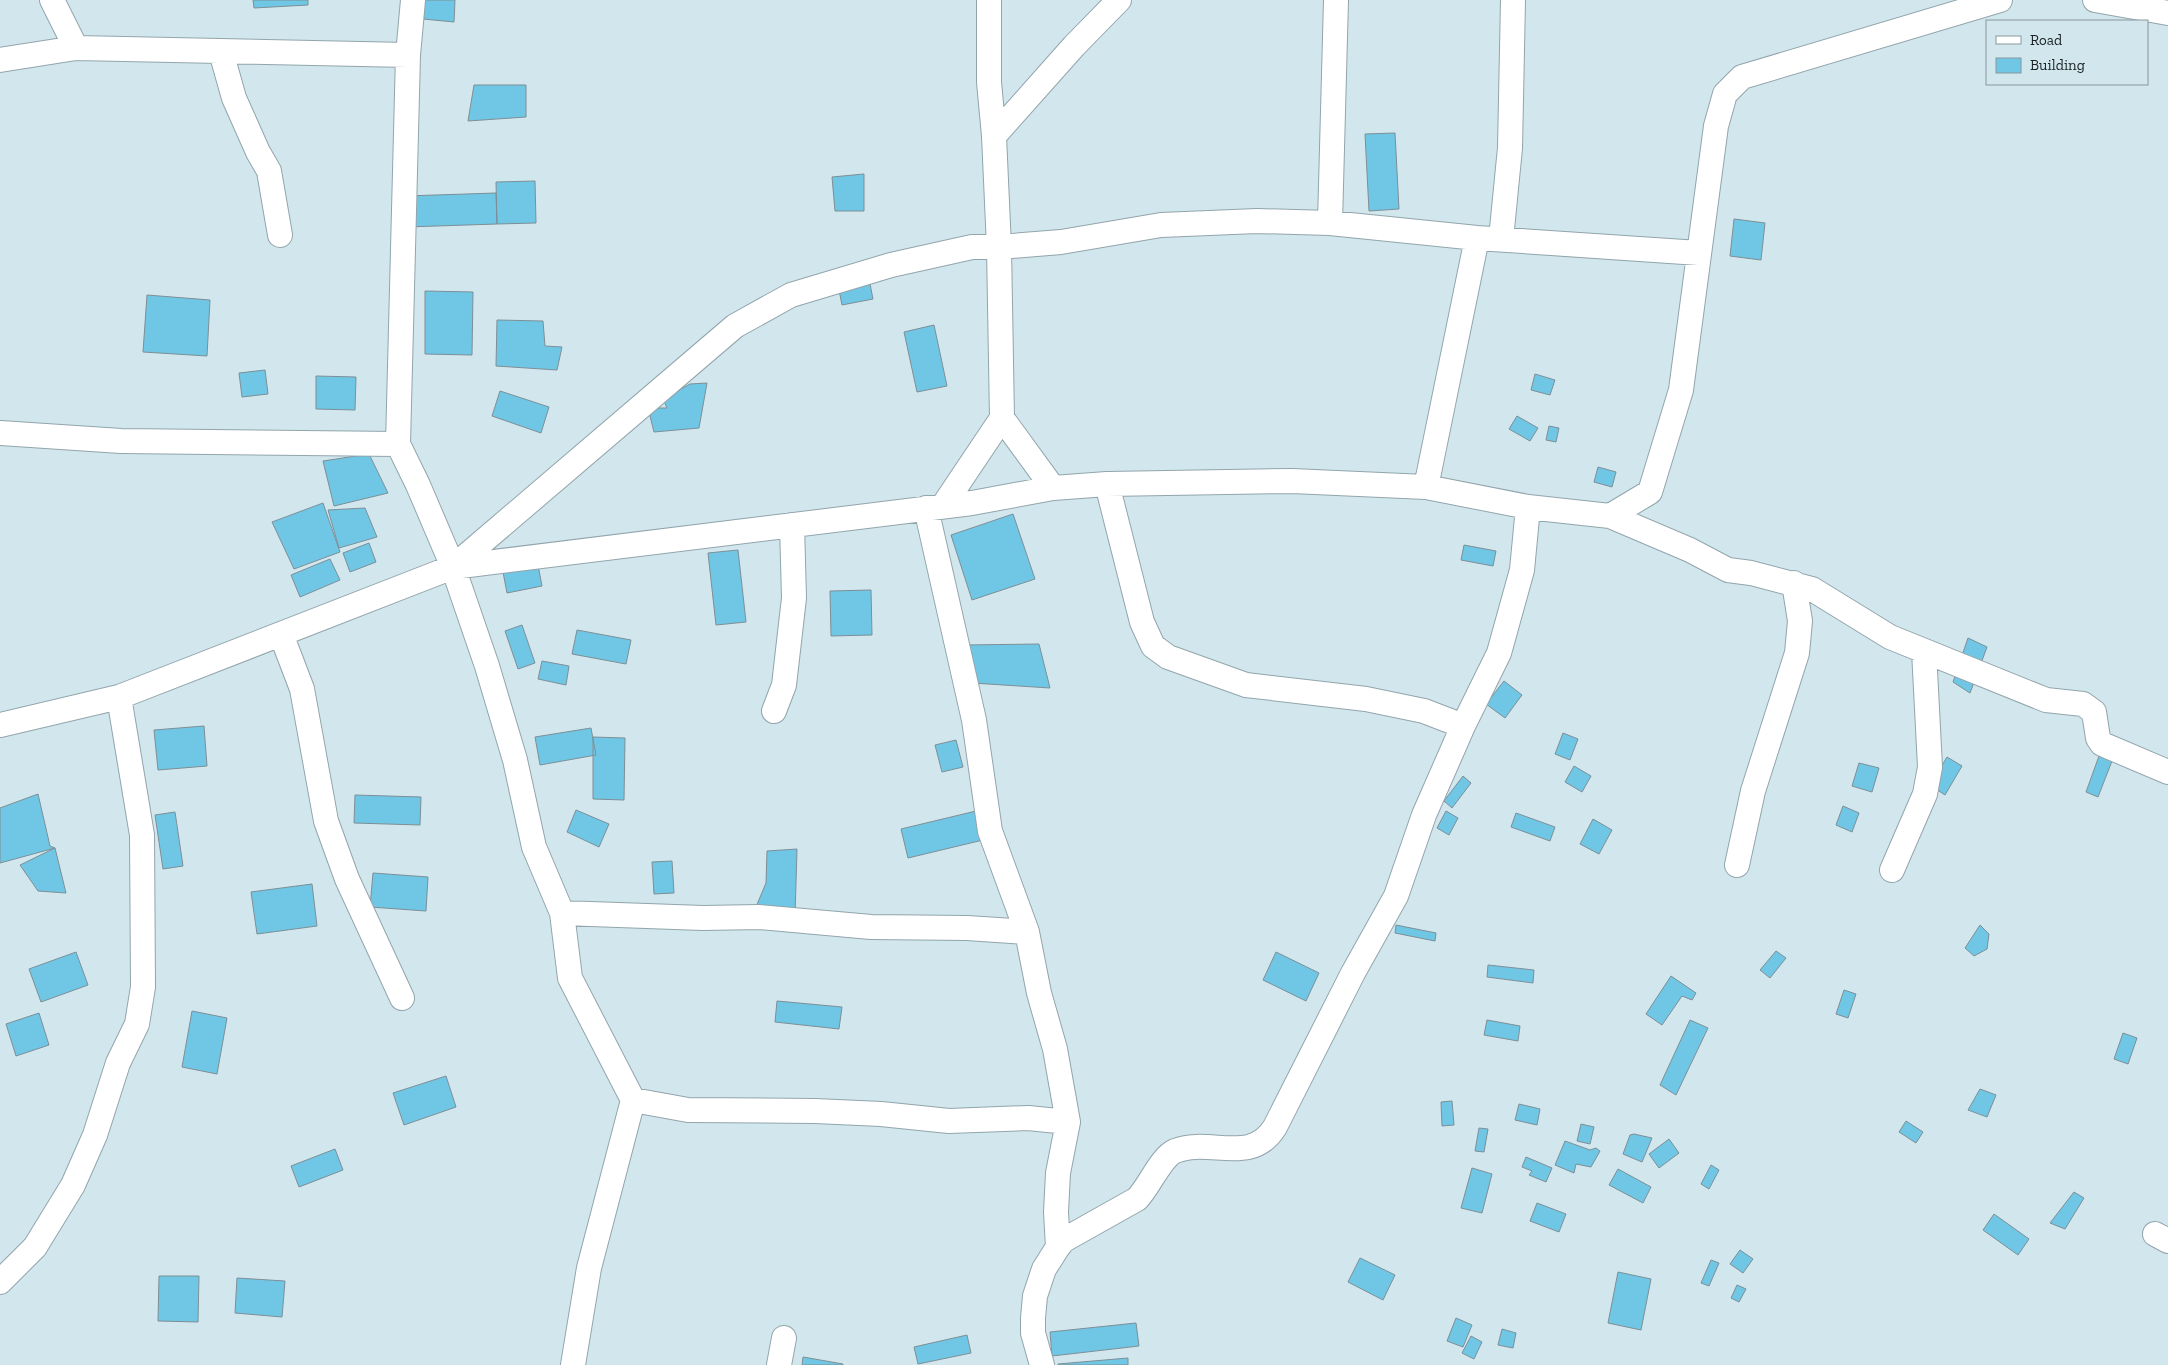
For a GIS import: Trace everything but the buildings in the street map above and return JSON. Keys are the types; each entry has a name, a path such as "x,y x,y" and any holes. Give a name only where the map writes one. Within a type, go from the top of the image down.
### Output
{"street":[{"path":"52,0 76,48"},
{"path":"413,0 408,56 398,444 418,485 453,567 487,666 515,760 534,847 562,913 570,978 633,1100 589,1268 573,1365"},
{"path":"989,0 989,82 994,136 999,247 1002,418 1053,488"},
{"path":"994,136 1074,46 1119,0"},
{"path":"1330,223 1336,0"},
{"path":"1501,239 1510,148 1513,0"},
{"path":"1652,534 1650,492 1681,390 1716,126 1724,94 1742,77 2000,0"},
{"path":"2095,0 2168,13"},
{"path":"0,60 76,48 408,56"},
{"path":"221,52 234,98 258,152 269,171 280,235"},
{"path":"453,567 735,326 791,295 891,265 972,246 999,247 1061,242 1161,225 1257,221 1330,223 1477,238 1699,254"},
{"path":"1426,487 1477,238"},
{"path":"1002,418 934,507 974,720 990,831 1027,932 1039,993 1055,1049 1068,1122 1058,1173 1056,1212 1058,1247"},
{"path":"0,433 121,441 398,444"},
{"path":"0,725 119,697 453,567 934,507 1053,488 1107,484 1292,481 1426,487 1528,507 1610,516 1690,550 1728,570 1794,583 1812,589 1890,637 2046,700 2083,704 2094,712 2098,738 2102,744 2168,772"},
{"path":"1107,484 1142,622 1152,646 1168,657 1246,685 1366,699 1424,711 1463,726"},
{"path":"1610,516 1650,492"},
{"path":"1042,1365 1033,1333 1033,1310 1039,1282 1058,1247 1064,1240 1137,1199 1172,1153 1190,1148 1253,1147 1263,1142 1272,1131 1353,973 1396,896 1424,815 1463,726 1499,653 1522,570 1528,507"},
{"path":"774,711 784,685 794,598 792,525"},
{"path":"1737,865 1753,791 1797,653 1800,621 1794,583"},
{"path":"281,634 302,689 326,821 347,878 402,998"},
{"path":"1892,870 1926,794 1930,767 1924,651"},
{"path":"0,1282 35,1247 73,1185 95,1135 118,1063 137,1024 143,987 142,835 119,697"},
{"path":"562,913 676,918 759,917 871,927 967,928 1027,932"},
{"path":"633,1100 688,1110 815,1111 881,1114 949,1121 1028,1118 1068,1122"},
{"path":"779,1365 784,1338"}]}
